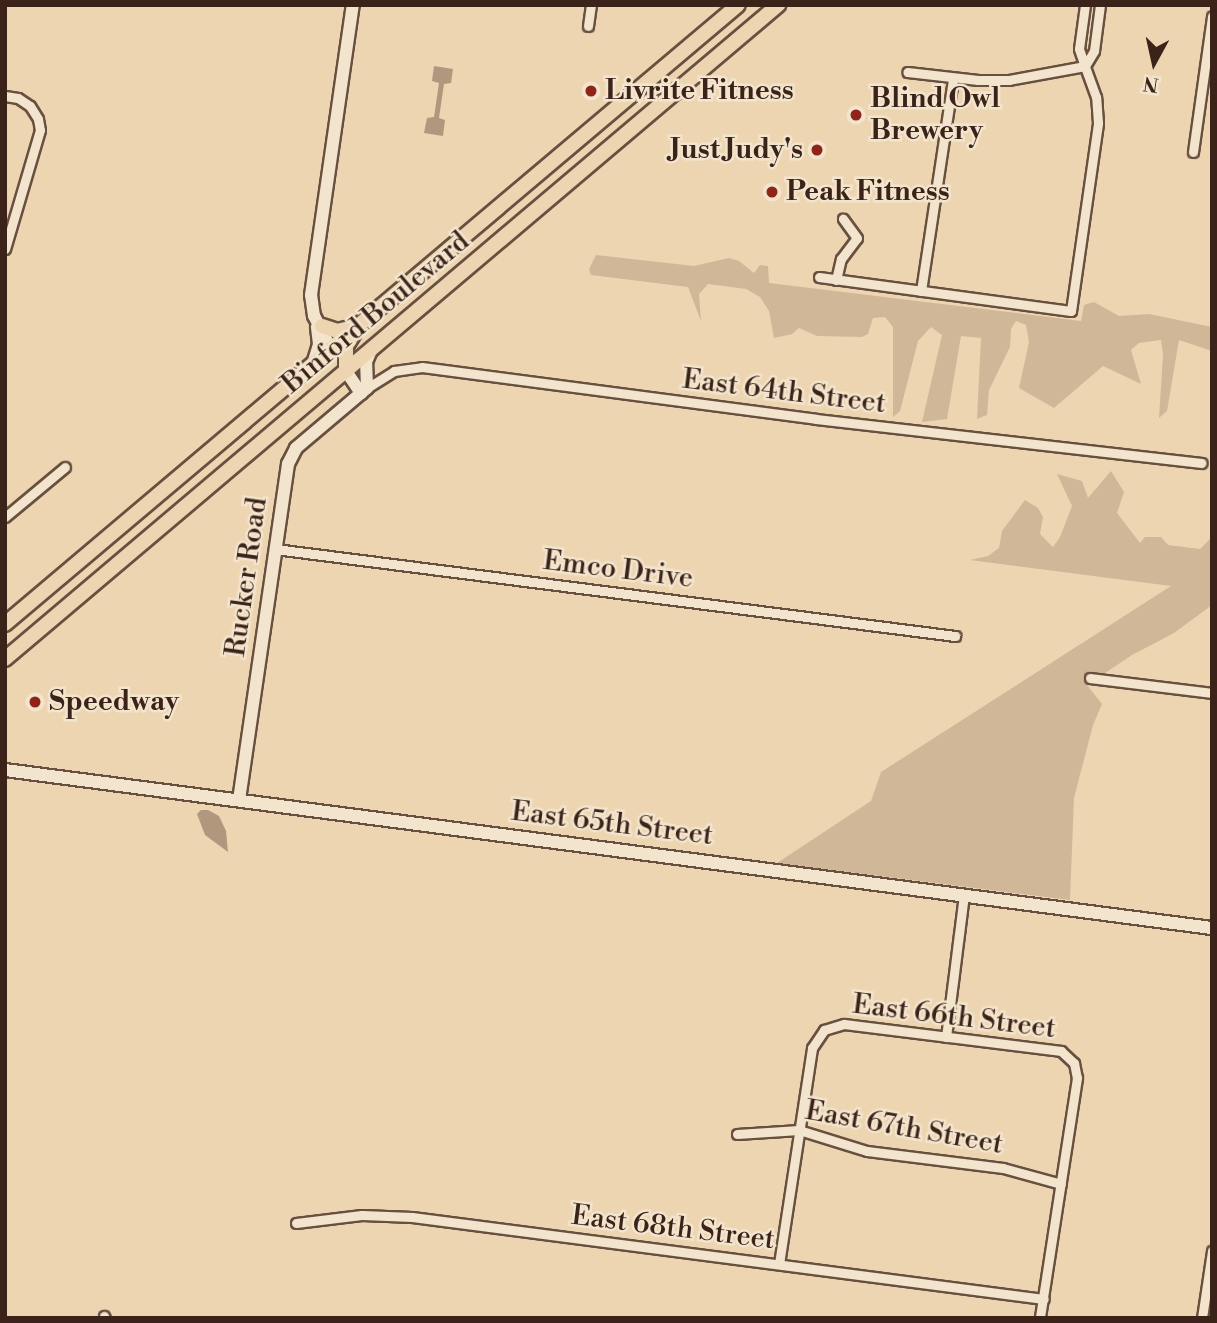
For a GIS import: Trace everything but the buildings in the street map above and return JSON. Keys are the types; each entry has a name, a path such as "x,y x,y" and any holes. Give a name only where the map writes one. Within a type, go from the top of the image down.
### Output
{"main road":[{"name":"Binford Boulevard","path":"5,624 738,5"},
{"name":"Binford Boulevard","path":"5,659 778,5"},
{"path":"319,325 337,331 359,326"},
{"path":"346,371 346,346 359,326"},
{"path":"320,392 331,374 331,349"}],"street":[{"path":"331,349 312,311 312,288 353,5"},
{"path":"588,26 591,5"},
{"path":"819,277 1072,311 1098,122 1096,97 1079,49 1085,5"},
{"path":"907,72 953,79 1009,80 1085,66 1094,51 1100,5"},
{"path":"1193,152 1212,16"},
{"path":"920,291 953,79"},
{"path":"5,96 27,104 40,126 5,249"},
{"path":"836,280 841,259 857,238 843,219"},
{"path":"313,364 319,344 319,325"},
{"path":"364,390 366,362 372,348"},
{"name":"East 64th Street","path":"364,390 394,371 422,367 816,419 1201,463"},
{"path":"346,371 364,390"},
{"name":"Rucker Road","path":"239,800 275,550 292,455 364,390"},
{"path":"5,517 65,467"},
{"name":"Emco Drive","path":"275,550 955,636"},
{"path":"1090,678 1212,693"},
{"name":"East 65th Street","path":"5,770 1212,928"},
{"path":"946,1037 964,895"},
{"name":"East 66th Street","path":"799,1130 812,1048 824,1030 844,1024 1061,1051 1074,1063 1077,1078 1061,1184"},
{"path":"779,1264 799,1130"},
{"name":"East 67th Street","path":"737,1134 799,1130 867,1151 1003,1167 1061,1184"},
{"path":"1040,1318 1061,1184"},
{"name":"East 68th Street","path":"296,1223 362,1215 412,1217 1044,1300"},
{"path":"1202,1318 1212,1251"}],"shaded area":[{"path":"434,66 453,69 451,83 444,84 439,118 445,120 443,136 424,133 427,118 434,117 439,83 432,81"},
{"path":"596,255 694,266 729,258 739,261 754,273 760,265 768,266 769,283 1081,321 1084,305 1094,302 1119,316 1149,314 1212,327 1212,351 1179,340 1167,411 1159,418 1163,354 1161,340 1139,343 1131,350 1141,384 1103,366 1054,408 1019,388 1029,342 1026,325 1016,321 1011,329 1010,347 989,390 987,415 977,419 981,338 961,336 947,419 922,422 942,335 931,327 918,341 900,411 893,417 893,327 885,317 873,318 868,334 862,337 817,336 799,328 792,334 774,338 769,311 760,297 746,289 708,284 699,294 701,321 688,287 591,275 589,269"},
{"path":"1111,471 1124,492 1117,513 1140,543 1145,537 1161,537 1168,545 1200,549 1210,539 1212,523 1212,605 1174,633 1132,655 1087,685 1102,704 1093,725 1074,798 1070,900 777,863 871,801 881,772 1171,586 970,560 988,556 999,548 1002,531 1025,500 1038,508 1043,517 1040,534 1053,547 1060,537 1072,506 1057,474 1082,481 1088,498"},
{"path":"201,810 208,810 219,816 226,831 228,852 205,835 197,814"}],"place":[{"name":"Livrite Fitness","path":"591,91"},
{"name":"Blind Owl Brewery","path":"856,115"},
{"name":"Just Judy's","path":"817,150"},
{"name":"Peak Fitness","path":"772,192"},
{"name":"Speedway","path":"35,702"}]}
